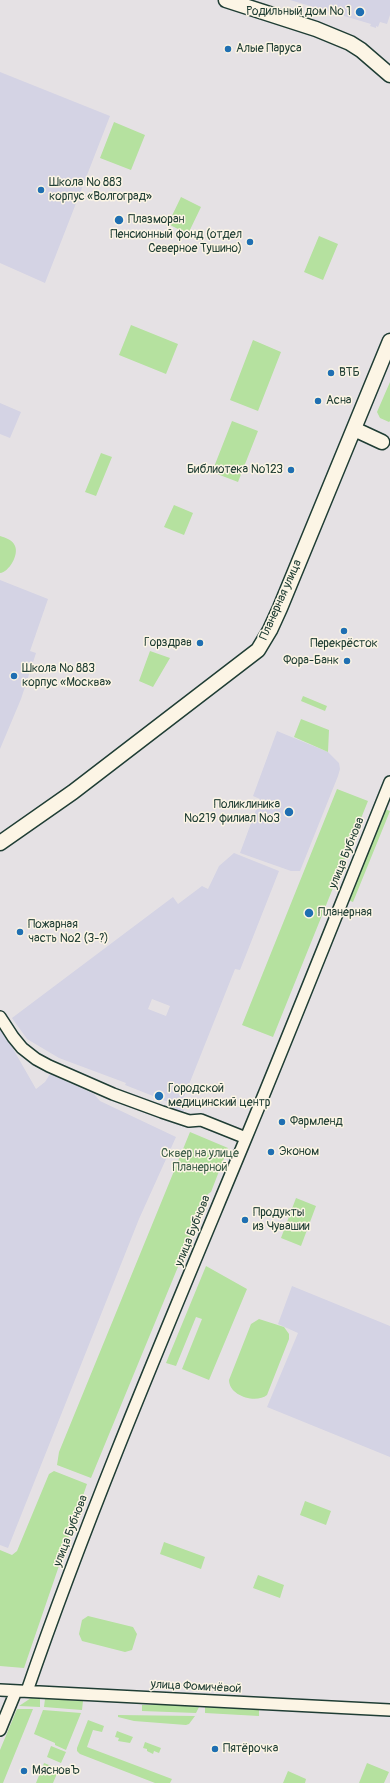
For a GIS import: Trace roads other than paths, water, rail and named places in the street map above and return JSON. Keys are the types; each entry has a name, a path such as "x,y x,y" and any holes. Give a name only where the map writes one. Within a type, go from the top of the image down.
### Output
{"main road":[{"path":"226,0 316,29 350,43 361,50 390,76"},
{"name":"Планерная улица","path":"0,842 73,792 258,650 270,630 280,608 390,341"},
{"path":"354,429 382,442"}],"street":[{"name":"улица Бубнова","path":"0,1730 22,1691 116,1452 246,1138 390,782"},
{"path":"0,1017 13,1037 36,1059 116,1095 189,1121 201,1120 246,1138"},
{"name":"улица Фомичёвой","path":"0,1690 390,1710"}],"place":[{"name":"Родильный дом № 1","path":"360,12"},
{"name":"Алые Паруса","path":"228,49"},
{"name":"Школа № 883 корпус «Волгоград»","path":"41,190"},
{"name":"Плазморан","path":"119,220"},
{"name":"Пенсионный фонд (отдел Северное Тушино)","path":"250,242"},
{"name":"ВТБ","path":"331,373"},
{"name":"Асна","path":"318,401"},
{"name":"Библиотека №123","path":"291,470"},
{"name":"Перекрёсток","path":"344,631"},
{"name":"Горздрав","path":"200,643"},
{"name":"Фора-Банк","path":"347,661"},
{"name":"Школа № 883 корпус «Москва»","path":"14,676"},
{"name":"Поликлиника №219 филиал №3","path":"289,812"},
{"name":"Планерная","path":"309,913"},
{"name":"Пожарная часть №2 (3-?)","path":"20,932"},
{"name":"Городской медицинский центр","path":"159,1096"},
{"name":"Фармленд","path":"282,1122"},
{"name":"Эконом","path":"271,1152"},
{"name":"Продукты из Чувашии","path":"245,1220"},
{"name":"Пятёрочка","path":"215,1749"},
{"name":"МясновЪ","path":"24,1771"}],"park label":[{"name":"Сквер на улице Планерной","path":"200,1161"}]}
